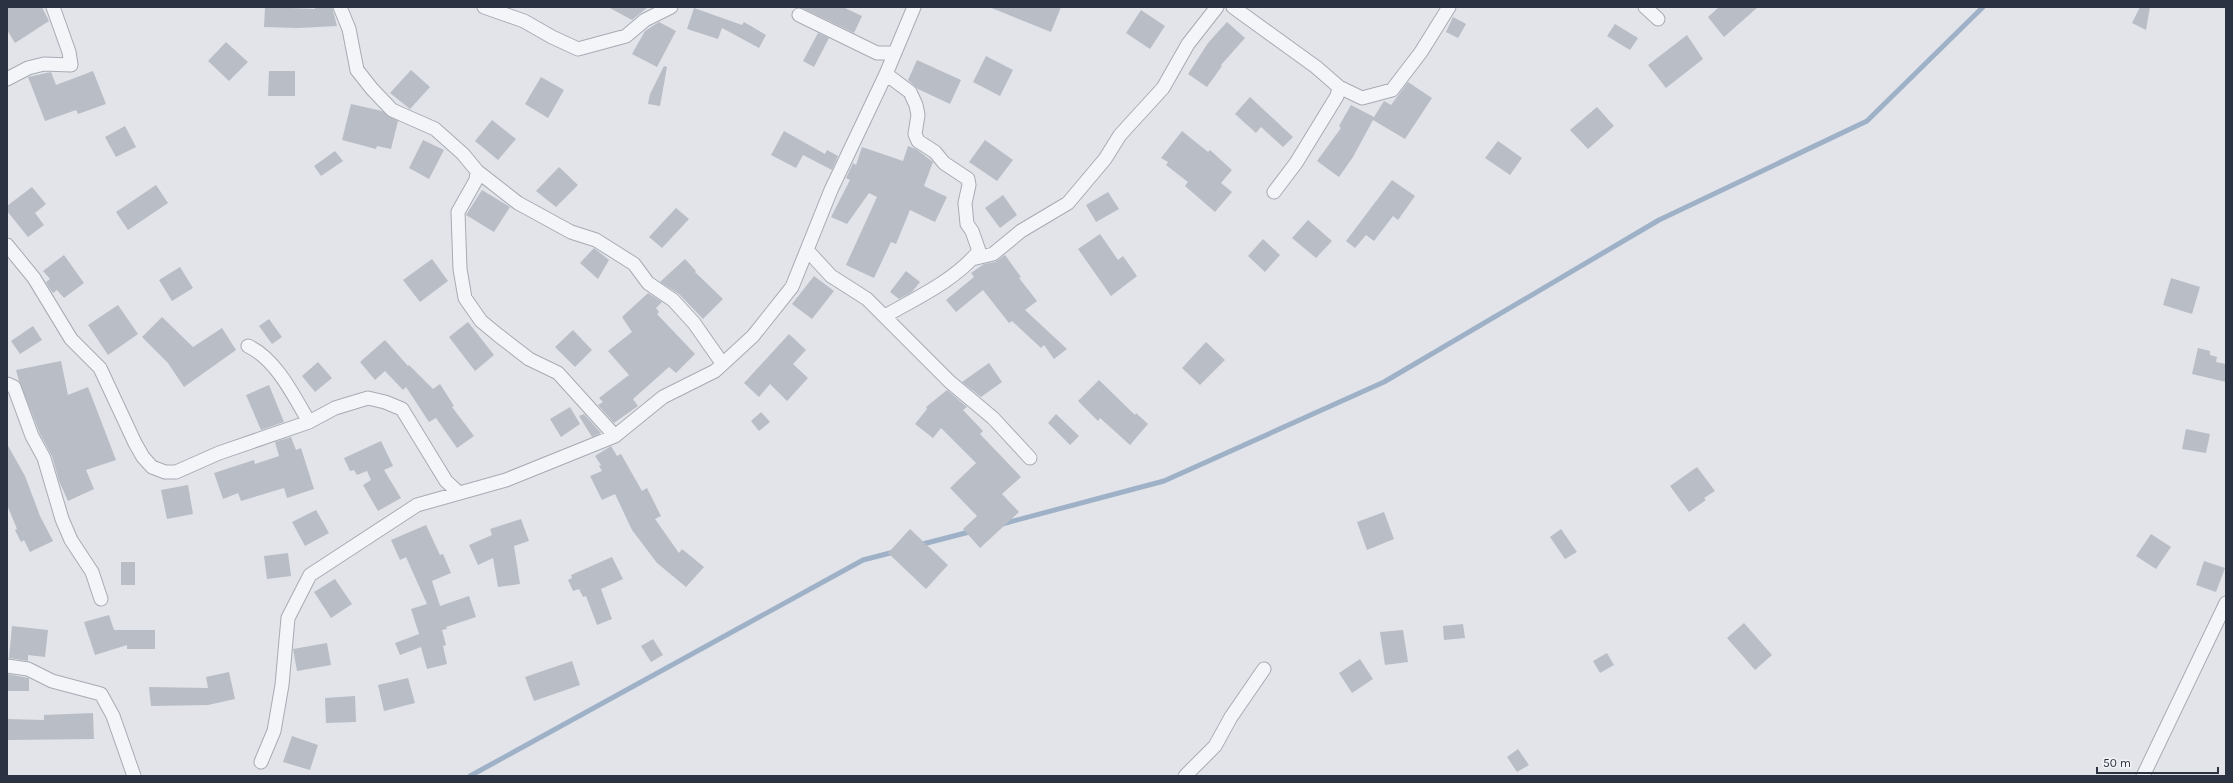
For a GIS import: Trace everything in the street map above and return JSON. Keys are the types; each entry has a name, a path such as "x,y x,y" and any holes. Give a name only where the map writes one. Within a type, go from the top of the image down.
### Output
{"street":[{"path":"7,79 34,66 44,64 71,65 69,52 53,7"},
{"path":"340,7 349,29 357,70 372,89 392,110 435,129 463,154 477,171 518,203 570,232 596,240 634,264 648,283 674,300 722,363"},
{"path":"484,7 524,21 552,37 578,49 626,36 645,20 671,7"},
{"path":"261,762 274,731 282,685 288,618 310,575 417,505 506,480 615,436 663,397 715,371 753,336 792,287 798,266 807,250 831,190 886,74 914,7"},
{"path":"972,259 993,254 1021,230 1068,203 1105,159 1120,135 1163,88 1188,44 1217,7"},
{"path":"1233,7 1316,67 1340,87 1362,98 1392,90 1422,52 1449,7"},
{"path":"1645,7 1658,19"},
{"path":"799,16 877,53 894,53"},
{"path":"885,316 946,282 979,251 972,231 967,224 965,203 969,184 968,179 944,163 935,152 918,141 915,134 918,115 916,105 910,92 886,74"},
{"path":"1274,192 1296,163 1337,96 1340,87"},
{"path":"477,171 476,180 458,212 460,269 464,298 480,320 498,335 529,359 558,373 615,436"},
{"path":"7,246 34,278 71,339 100,368 135,443 143,457 152,467 165,472 176,472 219,453 309,422 335,408 368,398 385,402 402,409 446,482 459,492"},
{"path":"807,250 821,268 867,299 950,382 993,418 1030,458"},
{"path":"248,346 258,350 287,382 309,422"},
{"path":"7,384 14,387 32,436 44,458 62,519 71,540 92,572 101,599"},
{"path":"2143,776 2226,603"},
{"path":"7,666 28,669 52,681 101,694 113,716 134,776"},
{"path":"1185,776 1216,746 1231,717 1264,669"}],"building":[{"path":"7,7 42,7 49,21 15,43 7,30"},
{"path":"265,7 315,9 315,7 332,7 337,26 298,28 264,27"},
{"path":"608,7 648,7 632,20"},
{"path":"800,7 843,7 862,16 854,33"},
{"path":"989,7 1061,7 1051,32"},
{"path":"1719,7 1758,7 1724,37 1708,17"},
{"path":"2140,7 2150,7 2146,30 2132,23"},
{"path":"694,8 742,25 744,22 766,35 759,48 722,28 718,39 687,29"},
{"path":"1141,10 1165,26 1150,49 1126,33"},
{"path":"1453,17 1466,24 1458,38 1446,32"},
{"path":"659,22 676,31 657,67 632,54 645,31"},
{"path":"1227,22 1245,38 1221,65 1222,66 1207,87 1188,74 1208,43"},
{"path":"1615,24 1638,38 1630,50 1607,36"},
{"path":"818,33 829,38 814,67 803,61"},
{"path":"1687,35 1703,59 1666,88 1648,65"},
{"path":"226,42 248,62 229,81 208,61"},
{"path":"986,56 1013,70 1000,96 973,82"},
{"path":"917,60 961,80 950,104 918,89 908,80"},
{"path":"664,66 667,67 660,106 648,104 650,94"},
{"path":"411,70 430,87 410,109 390,93"},
{"path":"93,71 106,104 78,114 76,110 45,121 28,77 51,72 56,85"},
{"path":"269,71 295,71 295,96 268,96"},
{"path":"541,77 564,90 548,118 525,104"},
{"path":"1408,82 1432,98 1405,139 1373,120 1353,157 1339,177 1317,161 1341,128 1339,126 1351,105 1374,117 1384,101 1391,105"},
{"path":"1250,97 1293,137 1283,147 1261,127 1256,133 1235,114"},
{"path":"351,104 382,111 398,121 391,149 377,146 376,149 342,140"},
{"path":"1597,107 1614,126 1588,149 1570,130"},
{"path":"492,120 516,139 498,160 475,141"},
{"path":"125,126 136,147 116,157 105,137"},
{"path":"784,131 825,154 827,150 838,156 832,170 803,155 796,168 771,155"},
{"path":"1182,131 1208,152 1210,150 1232,170 1221,183 1232,192 1215,212 1185,186 1188,182 1166,165 1168,162 1161,158"},
{"path":"423,140 444,150 429,179 409,168"},
{"path":"985,140 1013,160 997,181 969,162"},
{"path":"1498,141 1522,158 1510,175 1485,158"},
{"path":"908,146 916,149 933,162 924,186 947,197 935,222 910,210 896,244 891,242 874,278 846,265 877,197 869,193 847,224 831,217 850,180 846,178 853,163 856,165 862,147 903,161"},
{"path":"335,151 343,161 321,176 314,166"},
{"path":"559,167 578,185 556,207 536,191"},
{"path":"1392,180 1415,196 1398,220 1393,216 1374,241 1366,235 1355,248 1346,241"},
{"path":"156,185 168,203 128,230 116,212"},
{"path":"32,187 46,204 35,213 44,225 28,237 7,211 7,206"},
{"path":"482,190 510,207 494,232 466,215"},
{"path":"1108,192 1119,209 1096,222 1086,205"},
{"path":"1003,195 1017,215 1000,228 985,208"},
{"path":"676,208 689,219 662,248 649,237"},
{"path":"1308,220 1332,241 1316,258 1292,238"},
{"path":"1100,234 1118,260 1123,256 1137,276 1111,296 1078,249"},
{"path":"1263,239 1280,255 1265,272 1248,256"},
{"path":"594,248 609,260 598,279 580,263"},
{"path":"64,255 84,283 64,298 57,290 53,293 46,282 50,279 43,271"},
{"path":"1005,255 1021,277 1019,278 1037,301 1025,310 1067,349 1054,359 1044,345 1041,348 1012,321 1009,323 983,290 956,312 946,300 974,277 971,273 984,264 995,262"},
{"path":"432,259 448,281 420,302 403,280"},
{"path":"685,259 696,271 695,272 723,299 703,319 679,294 660,282"},
{"path":"180,267 193,288 172,301 159,280"},
{"path":"906,271 920,282 912,292 899,299 890,292"},
{"path":"814,276 834,291 812,319 792,304"},
{"path":"2171,278 2200,287 2192,314 2163,305"},
{"path":"648,293 662,302 656,308 659,312 657,314 695,354 676,373 669,367 633,399 638,406 614,423 598,405 603,402 599,398 629,375 608,351 632,332 622,317"},
{"path":"118,305 138,334 108,355 88,325"},
{"path":"162,317 193,347 222,328 236,350 184,387 168,363 142,337"},
{"path":"269,319 282,337 272,344 259,326"},
{"path":"468,322 494,355 475,371 449,337"},
{"path":"33,326 42,340 20,354 11,341"},
{"path":"573,330 592,350 575,367 555,347"},
{"path":"789,334 806,350 793,364 808,378 787,401 770,384 759,397 744,383"},
{"path":"385,340 408,366 409,365 433,389 440,384 454,406 452,407 474,436 457,448 436,418 429,422 406,387 403,390 385,371 375,380 360,362"},
{"path":"1206,342 1225,360 1200,385 1182,368"},
{"path":"2198,348 2210,351 2210,355 2217,357 2216,362 2226,364 2226,382 2192,374"},
{"path":"61,361 68,395 88,387 116,460 86,470 94,489 68,501 59,481 52,456 40,434 16,370"},
{"path":"318,362 332,378 315,392 302,376"},
{"path":"989,363 1002,382 981,397 962,382"},
{"path":"1099,380 1135,415 1136,413 1148,424 1130,445 1100,418 1098,421 1078,401"},
{"path":"269,385 284,422 261,430 246,395"},
{"path":"947,390 967,407 963,410 983,431 980,434 1021,477 1002,494 1019,512 980,548 963,529 977,516 950,488 976,463 941,428 933,438 915,424 927,409 926,407"},
{"path":"570,407 580,424 561,437 550,419"},
{"path":"761,412 770,422 759,431 751,421"},
{"path":"584,414 601,433 592,437 579,416"},
{"path":"1056,414 1079,436 1070,445 1048,423"},
{"path":"2186,429 2210,434 2206,453 2182,449"},
{"path":"291,437 296,450 301,448 314,489 287,498 284,488 241,501 238,493 223,499 214,473 254,460 255,464 279,456 275,442"},
{"path":"381,441 393,466 384,470 401,498 378,511 363,485 371,480 367,471 357,475 354,470 350,471 344,458"},
{"path":"7,444 25,476 40,516 53,541 30,552 24,540 21,542 15,530 17,529 7,505"},
{"path":"611,446 617,456 621,454 642,491 647,488 661,516 655,519 679,553 682,549 704,567 686,587 657,563 632,530 615,494 602,500 590,476 602,471 599,466 601,465 595,456"},
{"path":"1697,467 1715,491 1704,498 1706,500 1689,512 1670,486"},
{"path":"188,485 193,514 167,519 161,490"},
{"path":"316,510 329,533 305,546 292,522"},
{"path":"1384,512 1394,539 1367,550 1357,522"},
{"path":"521,519 529,541 514,546 520,584 498,587 493,558 478,565 469,545 492,535 490,529"},
{"path":"426,525 440,555 443,554 451,573 432,581 440,606 469,596 476,617 446,627 447,629 442,630 446,645 443,646 447,664 427,669 421,647 400,655 395,643 419,634 411,609 427,604 406,557 400,560 391,540"},
{"path":"910,529 948,565 926,589 888,553"},
{"path":"1561,529 1577,552 1565,559 1550,537"},
{"path":"2151,534 2171,547 2156,569 2136,556"},
{"path":"288,553 291,576 267,579 264,556"},
{"path":"612,557 623,579 601,589 612,619 597,625 586,596 583,597 579,589 573,591 568,580 572,578 571,575"},
{"path":"2204,561 2225,568 2216,592 2196,585"},
{"path":"121,562 135,562 135,585 121,585"},
{"path":"335,579 352,604 331,618 314,592"},
{"path":"109,615 114,630 155,630 155,649 127,649 127,645 95,655 84,622"},
{"path":"1744,623 1772,655 1755,670 1727,638"},
{"path":"1463,624 1465,638 1444,640 1443,626"},
{"path":"12,626 48,630 45,657 28,655 28,661 9,658"},
{"path":"1403,630 1408,662 1385,665 1380,632"},
{"path":"653,639 663,655 651,662 641,646"},
{"path":"327,643 331,665 297,671 293,649"},
{"path":"1607,653 1614,665 1600,673 1593,661"},
{"path":"1360,659 1373,679 1352,693 1339,673"},
{"path":"572,661 580,685 534,701 525,677"},
{"path":"229,672 235,699 208,705 151,706 149,687 208,688 206,677"},
{"path":"7,674 29,678 29,691 8,691"},
{"path":"408,678 415,703 384,711 378,685"},
{"path":"355,696 356,722 326,723 325,698"},
{"path":"93,713 94,739 7,740 7,719 44,720 44,715"},
{"path":"292,736 318,745 310,770 283,762"},
{"path":"1518,749 1529,765 1517,772 1507,757"}],"waterway":[{"path":"1002,524 1164,481 1384,382 1659,220 1867,121 1983,7"},
{"path":"919,545 973,531"},
{"path":"470,776 863,560 894,552"}]}
